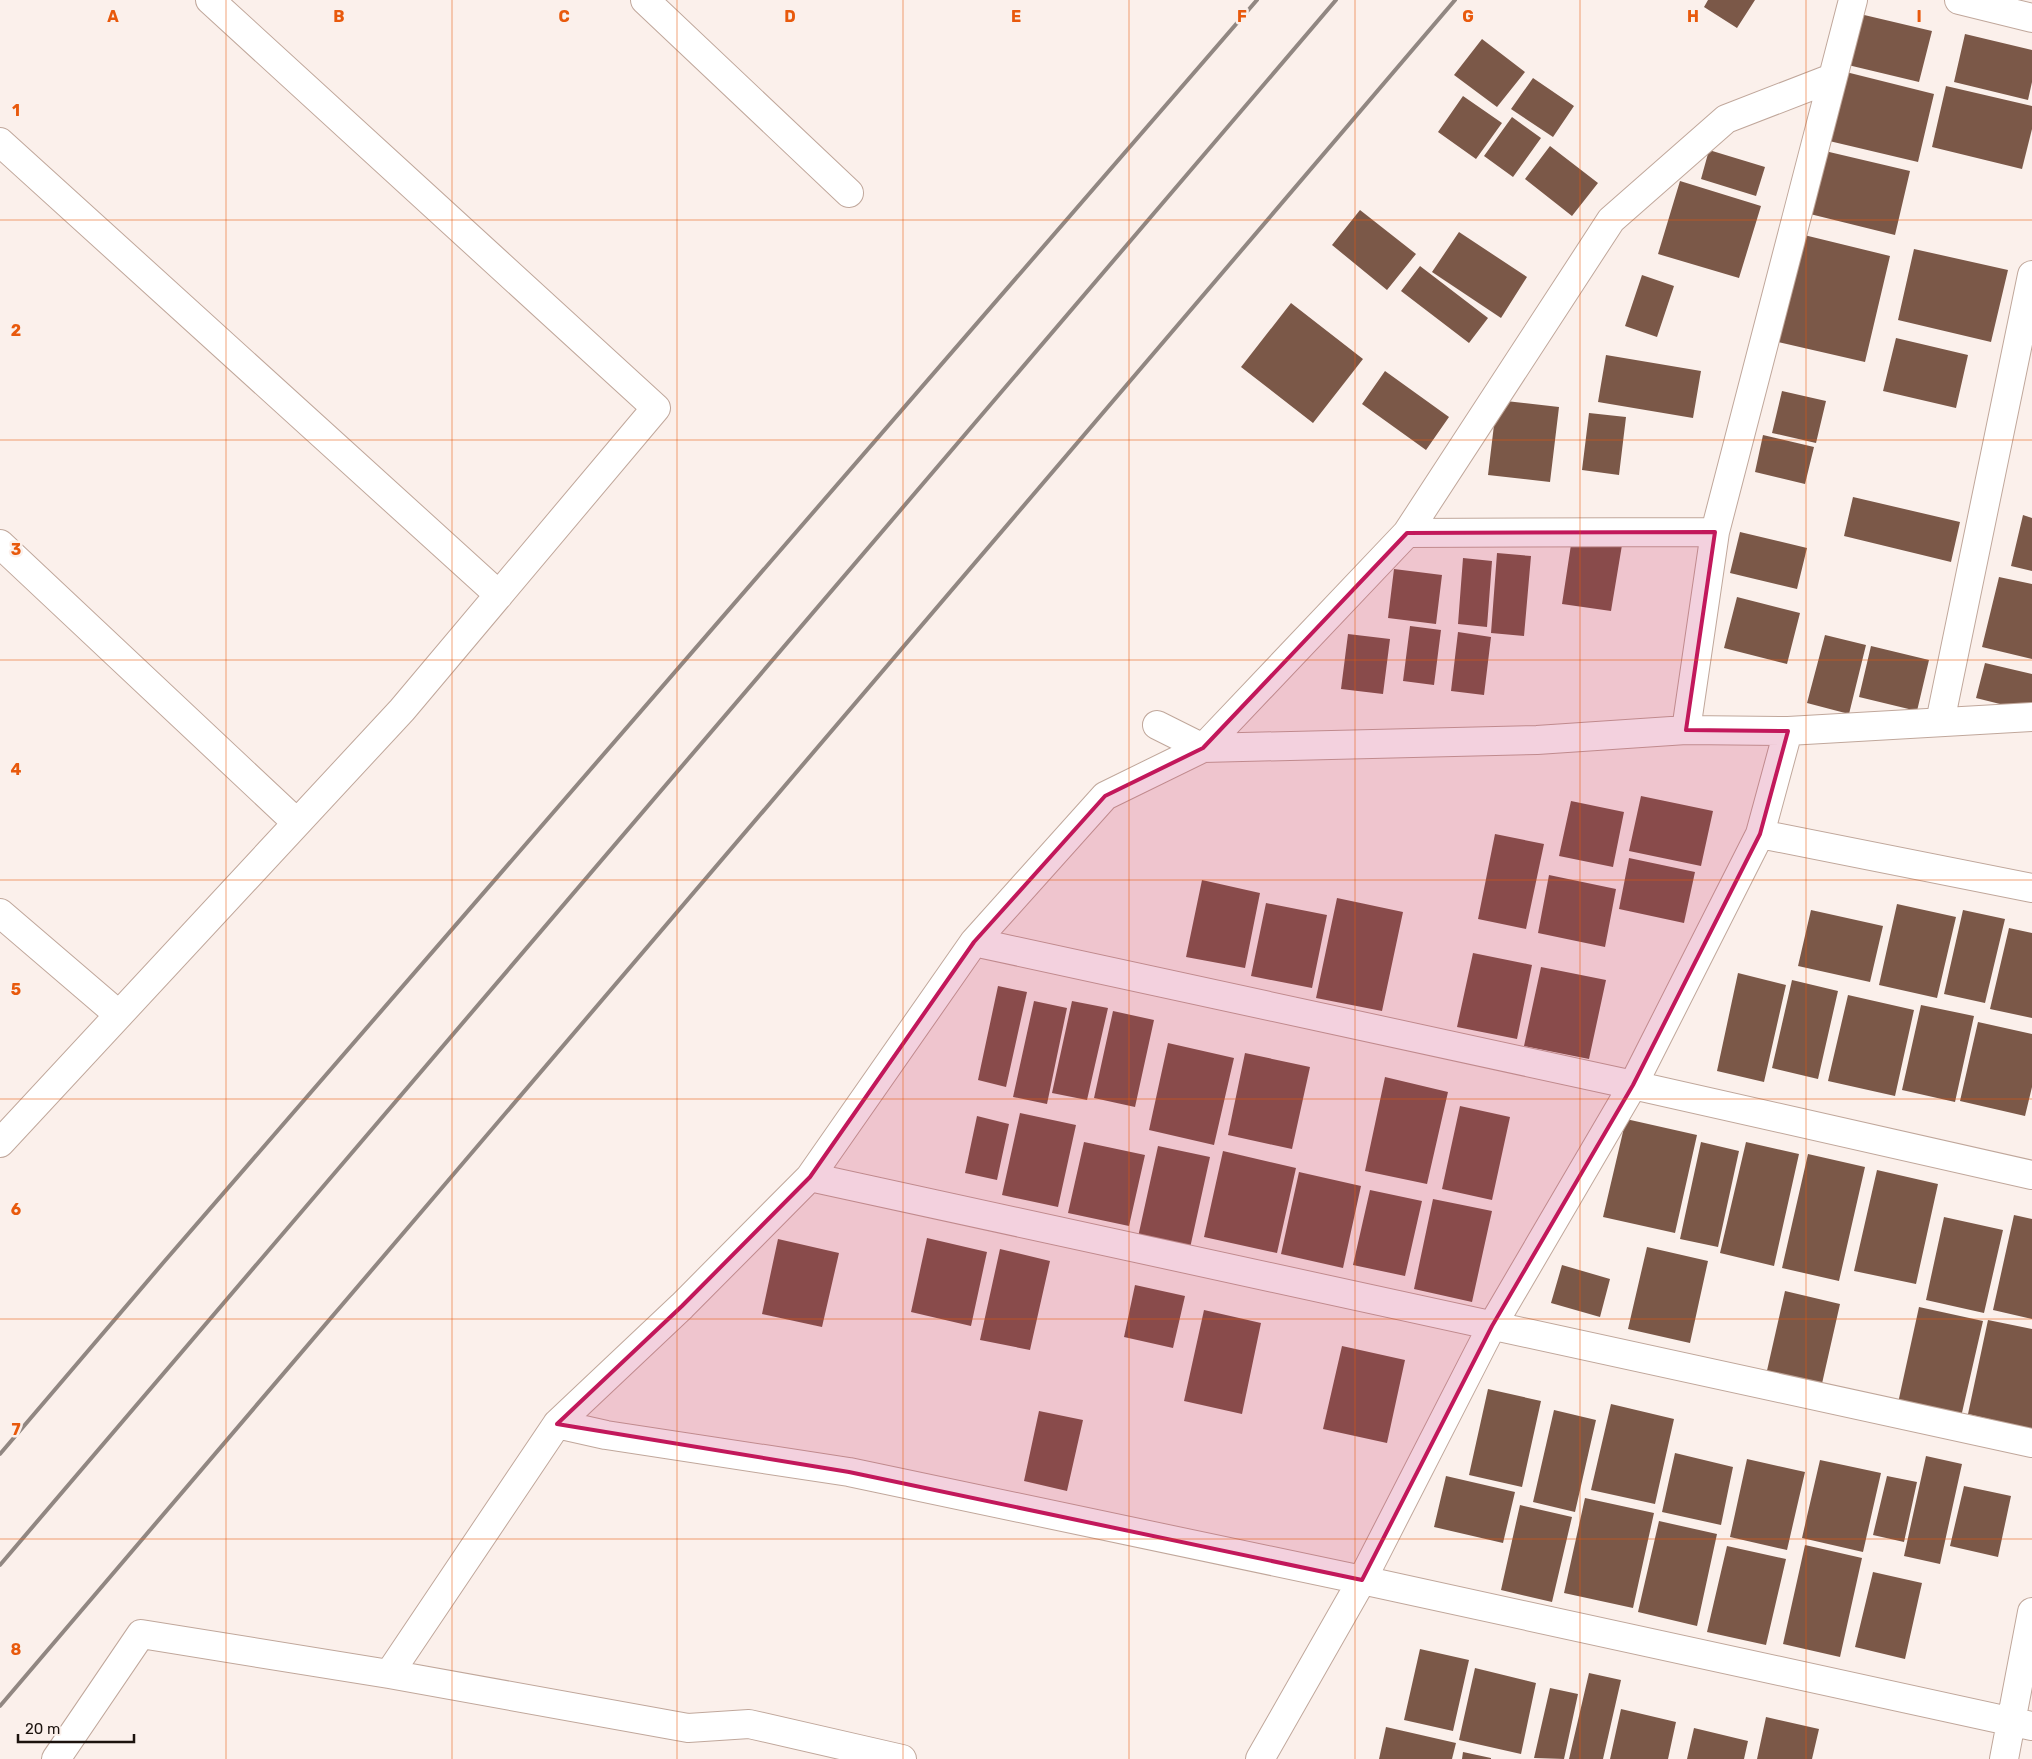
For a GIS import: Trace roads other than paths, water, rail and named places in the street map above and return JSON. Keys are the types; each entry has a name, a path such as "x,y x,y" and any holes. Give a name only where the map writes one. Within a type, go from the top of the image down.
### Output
{"street":[{"path":"0,1143 402,710 656,408 210,0"},
{"path":"645,0 849,193"},
{"path":"1686,730 1715,532 1853,0"},
{"path":"1959,0 2032,18"},
{"path":"389,1674 557,1424 682,1306 810,1177 974,942 1105,796 1203,748 1407,533 1611,220 1726,120 1832,78"},
{"path":"0,142 499,595"},
{"path":"1940,722 2032,275"},
{"path":"1407,533 1715,532"},
{"path":"0,544 296,823"},
{"path":"1157,725 1203,748 1537,740 1686,730 1788,731 2032,717"},
{"path":"1260,1759 1362,1580 1492,1326 1634,1085 1760,834 1788,731"},
{"path":"1760,834 2032,888"},
{"path":"0,913 119,1015"},
{"path":"974,942 1634,1085 2032,1175"},
{"path":"810,1177 2032,1443"},
{"path":"557,1424 606,1435 849,1472 1362,1580 2022,1724"},
{"path":"2004,1759 2022,1724 2032,1612"},
{"path":"56,1759 141,1634 389,1674 688,1728 749,1724 902,1759"}],"railway":[{"path":"0,1454 163,1263 1257,0"},
{"path":"0,1565 1336,0"},
{"path":"0,1706 1455,0"}]}
